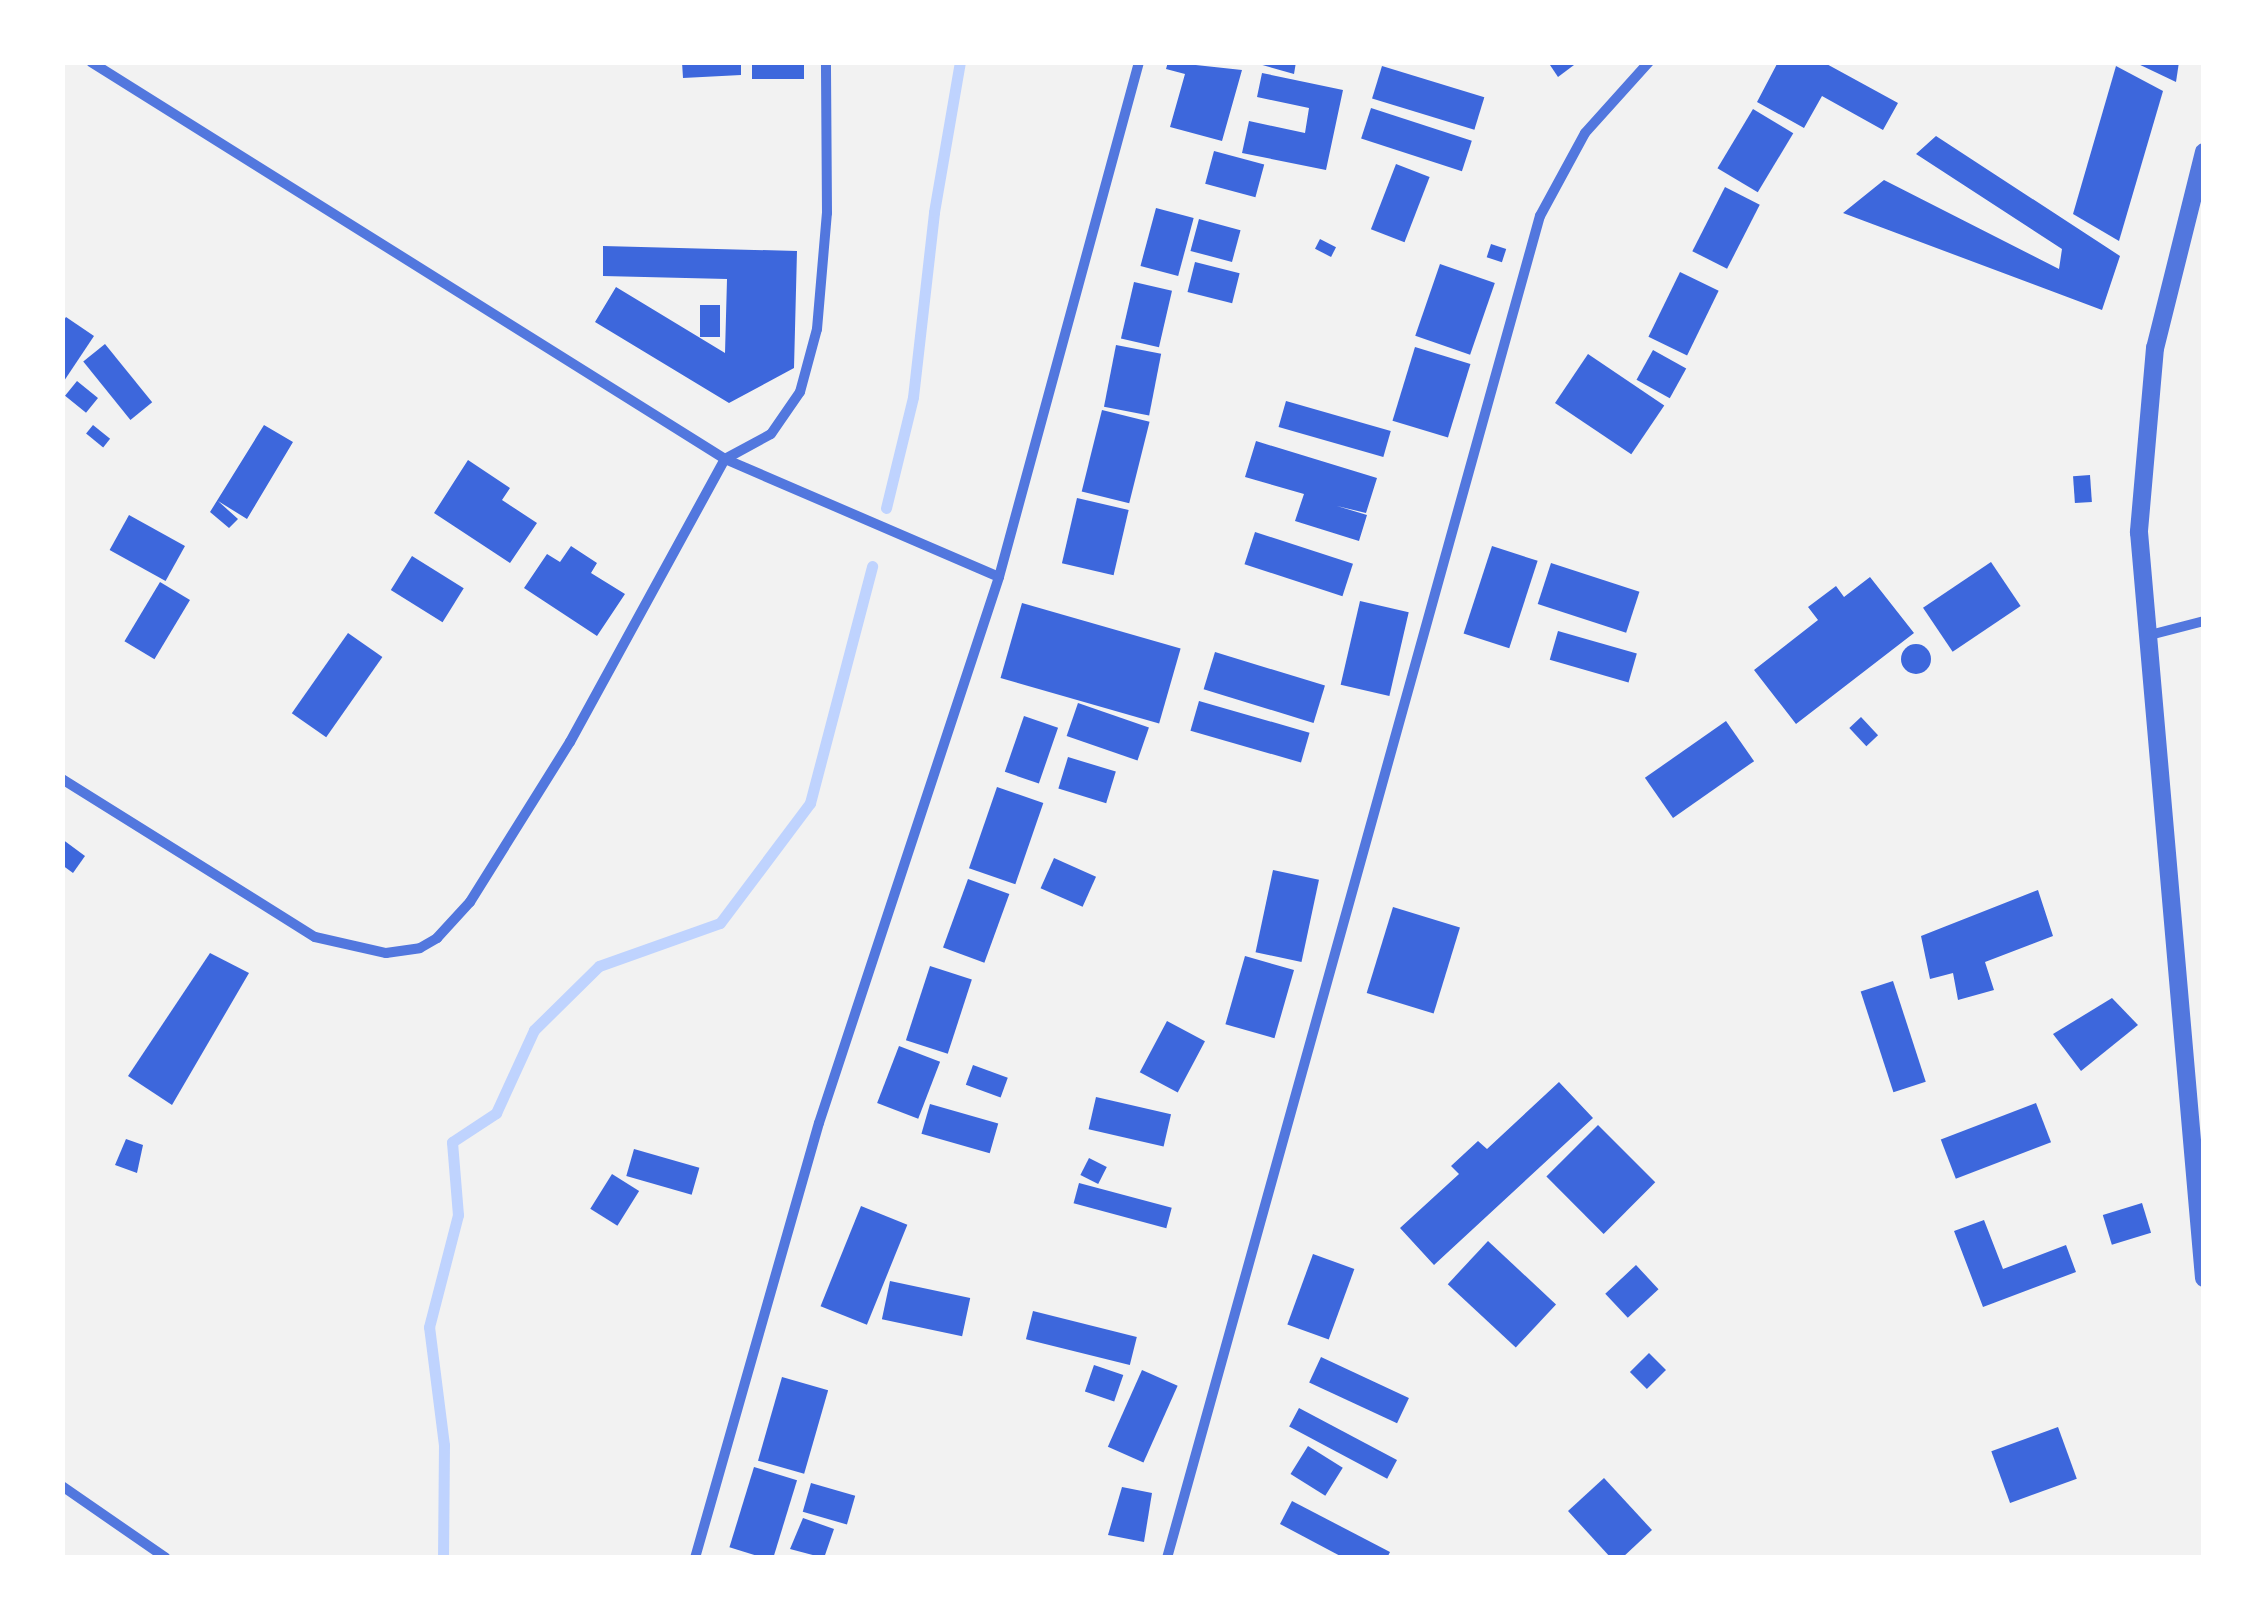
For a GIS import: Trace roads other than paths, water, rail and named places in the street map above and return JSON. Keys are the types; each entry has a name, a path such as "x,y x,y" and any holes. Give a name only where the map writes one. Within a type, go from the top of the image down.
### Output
{"street":[{"path":"91,62 725,459 999,577"},
{"path":"62,779 315,937 364,951 420,948 470,902 638,628 725,459 787,418 817,330 827,214 826,62"},
{"path":"696,1558 820,1123 999,577 1139,62"},
{"path":"1167,1558 1540,216 1585,133 1649,62"},
{"path":"2204,152 2155,348 2139,532 2144,636 2204,1278"},
{"path":"2144,636 2204,621"},
{"path":"62,1486 166,1557"}],"waterway":[{"path":"886,508 913,397 934,212 960,62"},
{"path":"443,1558 444,1445 429,1327 458,1215 452,1142 496,1113 534,1030 599,966 720,923 810,803 872,566"}]}
